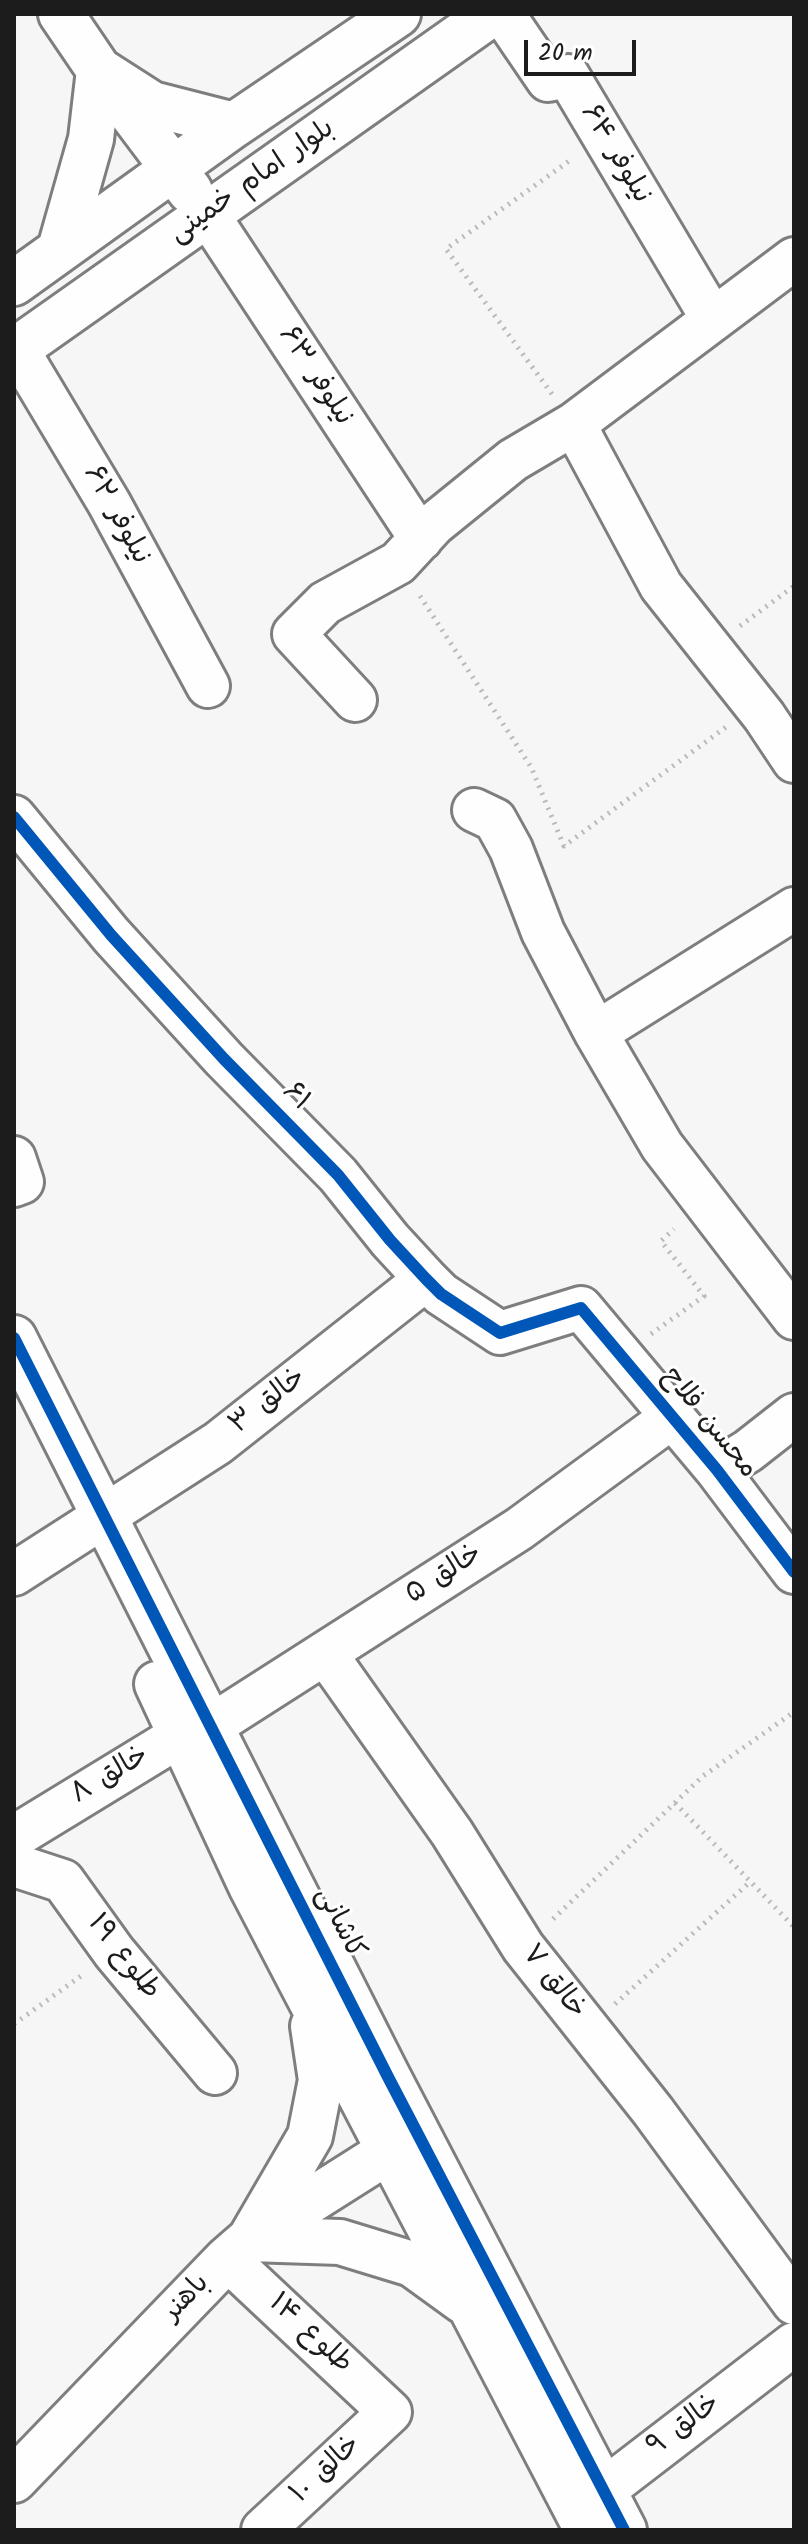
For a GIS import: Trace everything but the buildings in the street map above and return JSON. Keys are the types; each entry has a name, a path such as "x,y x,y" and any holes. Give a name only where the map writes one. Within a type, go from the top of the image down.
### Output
{"street":[{"path":"61,14 208,215"},
{"name":"بلوار امام خمینی","path":"14,283 234,125 398,14"},
{"name":"بلوار امام خمینی","path":"16,350 491,14"},
{"name":"نیلوفر ۶۴","path":"503,14 548,80 568,76 712,318"},
{"path":"99,70 152,104 234,125"},
{"path":"60,249 91,139 99,70"},
{"name":"نیلوفر ۶۳","path":"208,215 410,551"},
{"path":"355,700 294,634 325,603 410,551 434,524 513,460 574,424 794,259"},
{"name":"نیلوفر ۶۲","path":"16,350 109,503 208,686"},
{"path":"574,424 661,586 756,706 794,761"},
{"path":"474,810 495,820 511,849 543,932 596,1033 662,1146 794,1318"},
{"name":"۶۱","path":"14,817 111,935 224,1059 338,1175 390,1240 441,1294 500,1333 581,1308"},
{"path":"596,1033 794,909"},
{"path":"14,1158 22,1182 14,1185"},
{"name":"خالق ۳","path":"14,1574 218,1443 426,1279"},
{"name":"محسن فلاح","path":"581,1308 717,1470 794,1572"},
{"name":"کاشانی","path":"14,1338 95,1522 196,1730 321,1944 527,2346 589,2510"},
{"name":"کاشانی","path":"14,1386 55,1462 95,1522"},
{"path":"717,1470 748,1451 794,1415"},
{"name":"خالق ۵","path":"196,1730 325,1653 519,1529 672,1417"},
{"name":"خالق ۷","path":"325,1653 452,1833 523,1947 653,2111 794,2303"},
{"name":"کاشانی","path":"196,1730 251,1886 470,2306 589,2510 624,2530"},
{"name":"خالق ۸","path":"14,1837 196,1730"},
{"name":"طلوع ۱۹","path":"14,1865 63,1881 114,1952 215,2073"},
{"path":"238,2249 310,2136 321,2080 309,1998 321,1944"},
{"name":"باهنر","path":"20,2460 238,2249 389,2151"},
{"path":"238,2249 340,2242 412,2264 527,2346"},
{"name":"طلوع ۱۴","path":"238,2249 390,2412"},
{"name":"خالق ۹","path":"589,2510 794,2344"},
{"name":"خالق ۱۰","path":"276,2526 390,2412"}],"path":[{"path":"574,424 446,249 602,137"},
{"path":"410,551 531,767 564,846 756,706"},
{"path":"710,648 794,586"},
{"path":"621,1356 704,1296 661,1241 704,1202"},
{"path":"523,1947 703,1776 794,1712"},
{"path":"675,1803 794,1927"},
{"path":"588,2029 750,1882"},
{"path":"14,2024 114,1952"}],"cycle path":[{"path":"14,817 111,935 224,1059 338,1175 390,1240 441,1294 500,1333 581,1308 717,1470 794,1572"},
{"path":"14,1338 387,2075 624,2530"}]}
